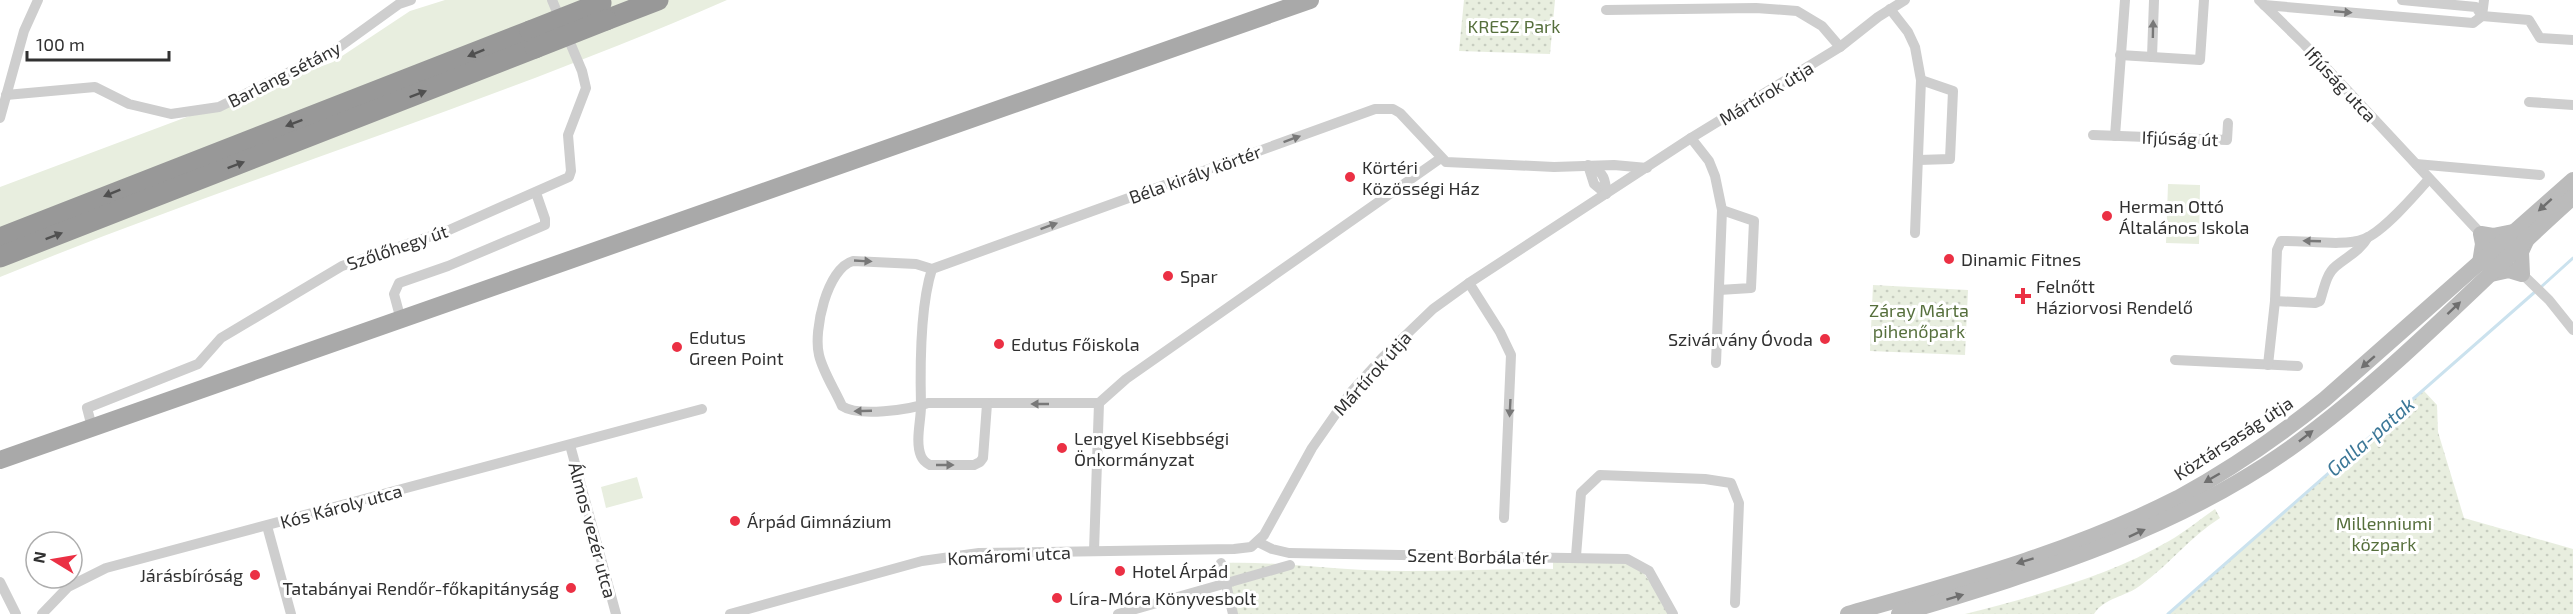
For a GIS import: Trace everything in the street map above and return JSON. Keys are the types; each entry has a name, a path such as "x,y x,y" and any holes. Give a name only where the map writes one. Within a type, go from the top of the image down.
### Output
{"highway":[{"path":"0,257 605,8 658,0"},
{"path":"0,238 532,39"}],"main road":[{"path":"2,460 1310,0"}],"street":[{"path":"0,117 24,31 38,0"},
{"name":"Barlang sétány","path":"6,95 95,87 129,104 171,114 219,107 338,48 399,4 411,0"},
{"name":"Szőlőhegy út","path":"92,428 87,408 198,364 220,338 342,266 449,230 567,179 571,174 568,135 586,88 582,71 552,0"},
{"name":"Mártírok útja","path":"1258,542 1278,513 1312,448 1351,392 1407,332 1433,309 1691,138 1840,47 1905,0"},
{"name":"Ifjúság út","path":"2115,136 2124,0"},
{"path":"2152,57 2154,0"},
{"path":"2120,56 2200,60 2204,0"},
{"path":"2402,0 2475,7 2482,16 2529,20 2540,38 2573,40"},
{"path":"2482,16 2484,0"},
{"name":"Ifjúság utca","path":"2262,2 2474,23 2482,16"},
{"name":"Ifjúság utca","path":"2262,2 2481,234"},
{"path":"1606,10 1756,8 1797,10 1822,26 1840,47"},
{"path":"1890,9 1908,32 1920,64 1919,160 1915,233"},
{"path":"1919,160 1950,159 1953,91 1921,80"},
{"path":"2529,102 2573,105"},
{"name":"Béla király körtér","path":"933,269 1374,109 1394,109 1400,113 1441,158"},
{"name":"Ifjúság út","path":"2093,135 2227,140 2229,123"},
{"path":"1691,138 1709,161 1715,176 1722,210 1716,363"},
{"path":"987,404 983,458 980,462 974,465 925,463 919,444 921,406 926,292 933,269 916,264 853,261 846,263 840,269 820,308 819,355 842,406 855,412 921,406 928,403 1099,403 1126,379 1441,158 1446,162 1647,168"},
{"path":"2416,164 2540,175"},
{"path":"1588,165 1598,169 1606,180 1606,194"},
{"path":"2275,301 2314,303 2320,301 2331,272 2363,246 2369,236 2429,180"},
{"name":"Köztársaság útja","path":"1899,614 2083,555 2178,513 2234,483 2295,444 2341,408 2522,235 2573,180"},
{"path":"401,321 394,294 399,283 448,266 545,225 536,193"},
{"name":"Köztársaság útja","path":"2522,235 2573,197"},
{"path":"1719,290 1750,288 1754,221 1722,210"},
{"path":"2481,234 2522,235 2521,252 2527,279"},
{"path":"2481,234 2549,300 2573,330"},
{"path":"2481,234 2485,268 2509,270 2527,279"},
{"path":"2268,365 2275,301 2277,250 2281,241 2349,242 2369,236"},
{"name":"Köztársaság útja","path":"1848,614 2041,556 2080,542 2178,497 2229,468 2291,426 2412,324 2485,268"},
{"path":"1469,283 1506,342 1511,355 1504,518"},
{"path":"2175,360 2298,366"},
{"path":"1094,551 1099,403"},
{"name":"Kós Károly utca","path":"42,614 53,600 78,580 111,566 570,446 702,409"},
{"name":"Álmos vezér utca","path":"570,446 616,614"},
{"path":"1576,556 1581,494 1600,475 1705,479 1731,483 1739,503 1735,603"},
{"path":"267,526 291,614"},
{"name":"Komáromi utca","path":"730,614 922,561 979,553 1234,549 1251,546 1258,542"},
{"name":"Szent Borbála tér","path":"1258,542 1272,549 1289,553 1614,557 1638,564 1649,571 1673,614"},
{"path":"1221,563 1233,614"},
{"path":"1118,614 1290,565"},
{"path":"0,582 16,614"}],"green space":[{"path":"445,0 727,0 637,38 456,108 181,207 0,277 0,187 333,62 410,11"},
{"name":"KRESZ Park","path":"1464,0 1555,0 1550,54 1459,51"},
{"path":"2168,184 2200,185 2199,244 2166,243"},
{"name":"Záray Márta pihenőpark","path":"1873,285 1968,290 1965,355 1870,351"},
{"name":"Millenniumi közpark","path":"2424,391 2437,405 2438,432 2464,518 2573,549 2573,614 2168,614"},
{"path":"637,477 643,498 606,508 601,487"},
{"path":"2215,509 2220,518 2199,533 2141,585 2104,604 2094,614 1965,614 2043,593 2121,565 2181,534"},
{"path":"1553,556 1637,564 1673,614 1233,614 1221,563 1387,571 1553,569"}],"waterway":[{"name":"Galla-patak","path":"2541,287 2573,258"},
{"name":"Galla-patak","path":"2168,614 2536,291"}],"place":[{"name":"Körtéri Közösségi Ház","path":"1350,177"},
{"name":"Herman Ottó Általános Iskola","path":"2107,216"},
{"name":"Dinamic Fitnes","path":"1949,259"},
{"name":"Spar","path":"1168,276"},
{"name":"Felnőtt Háziorvosi Rendelő","path":"2023,296"},
{"name":"Szivárvány Óvoda","path":"1825,339"},
{"name":"Edutus Főiskola","path":"999,344"},
{"name":"Edutus Green Point","path":"677,347"},
{"name":"Lengyel Kisebbségi Önkormányzat","path":"1062,448"},
{"name":"Árpád Gimnázium","path":"735,521"},
{"name":"Hotel Árpád","path":"1120,571"},
{"name":"Járásbíróság","path":"255,575"},
{"name":"Tatabányai Rendőr-főkapitányság","path":"571,588"},
{"name":"Líra-Móra Könyvesbolt","path":"1057,598"}]}
